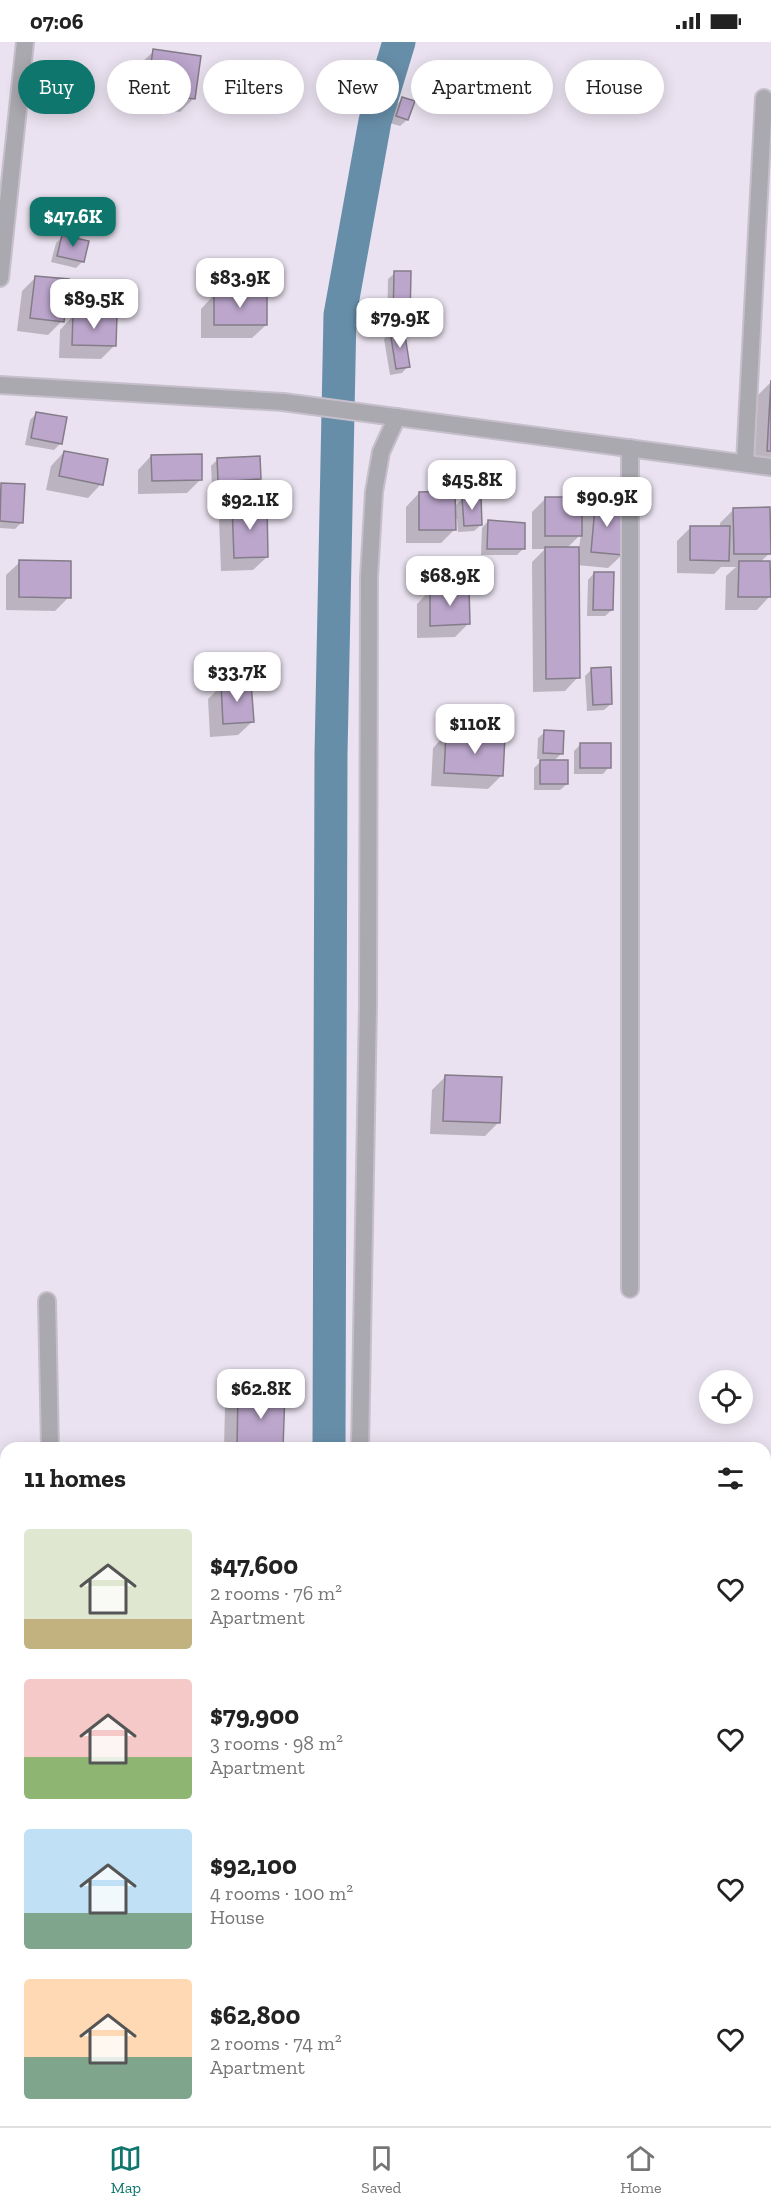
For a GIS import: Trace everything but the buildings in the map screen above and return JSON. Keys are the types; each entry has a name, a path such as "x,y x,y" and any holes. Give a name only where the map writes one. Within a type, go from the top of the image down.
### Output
{"street":[{"path":"0,278 25,42"},
{"path":"745,463 764,98"},
{"path":"0,385 283,402 771,467"},
{"path":"360,1442 368,1005 369,577 374,492 389,416"},
{"path":"630,448 630,1289"},
{"path":"47,1301 50,1442"}],"waterway":[{"path":"329,1442 331,754 340,315 375,121 399,42"}]}
